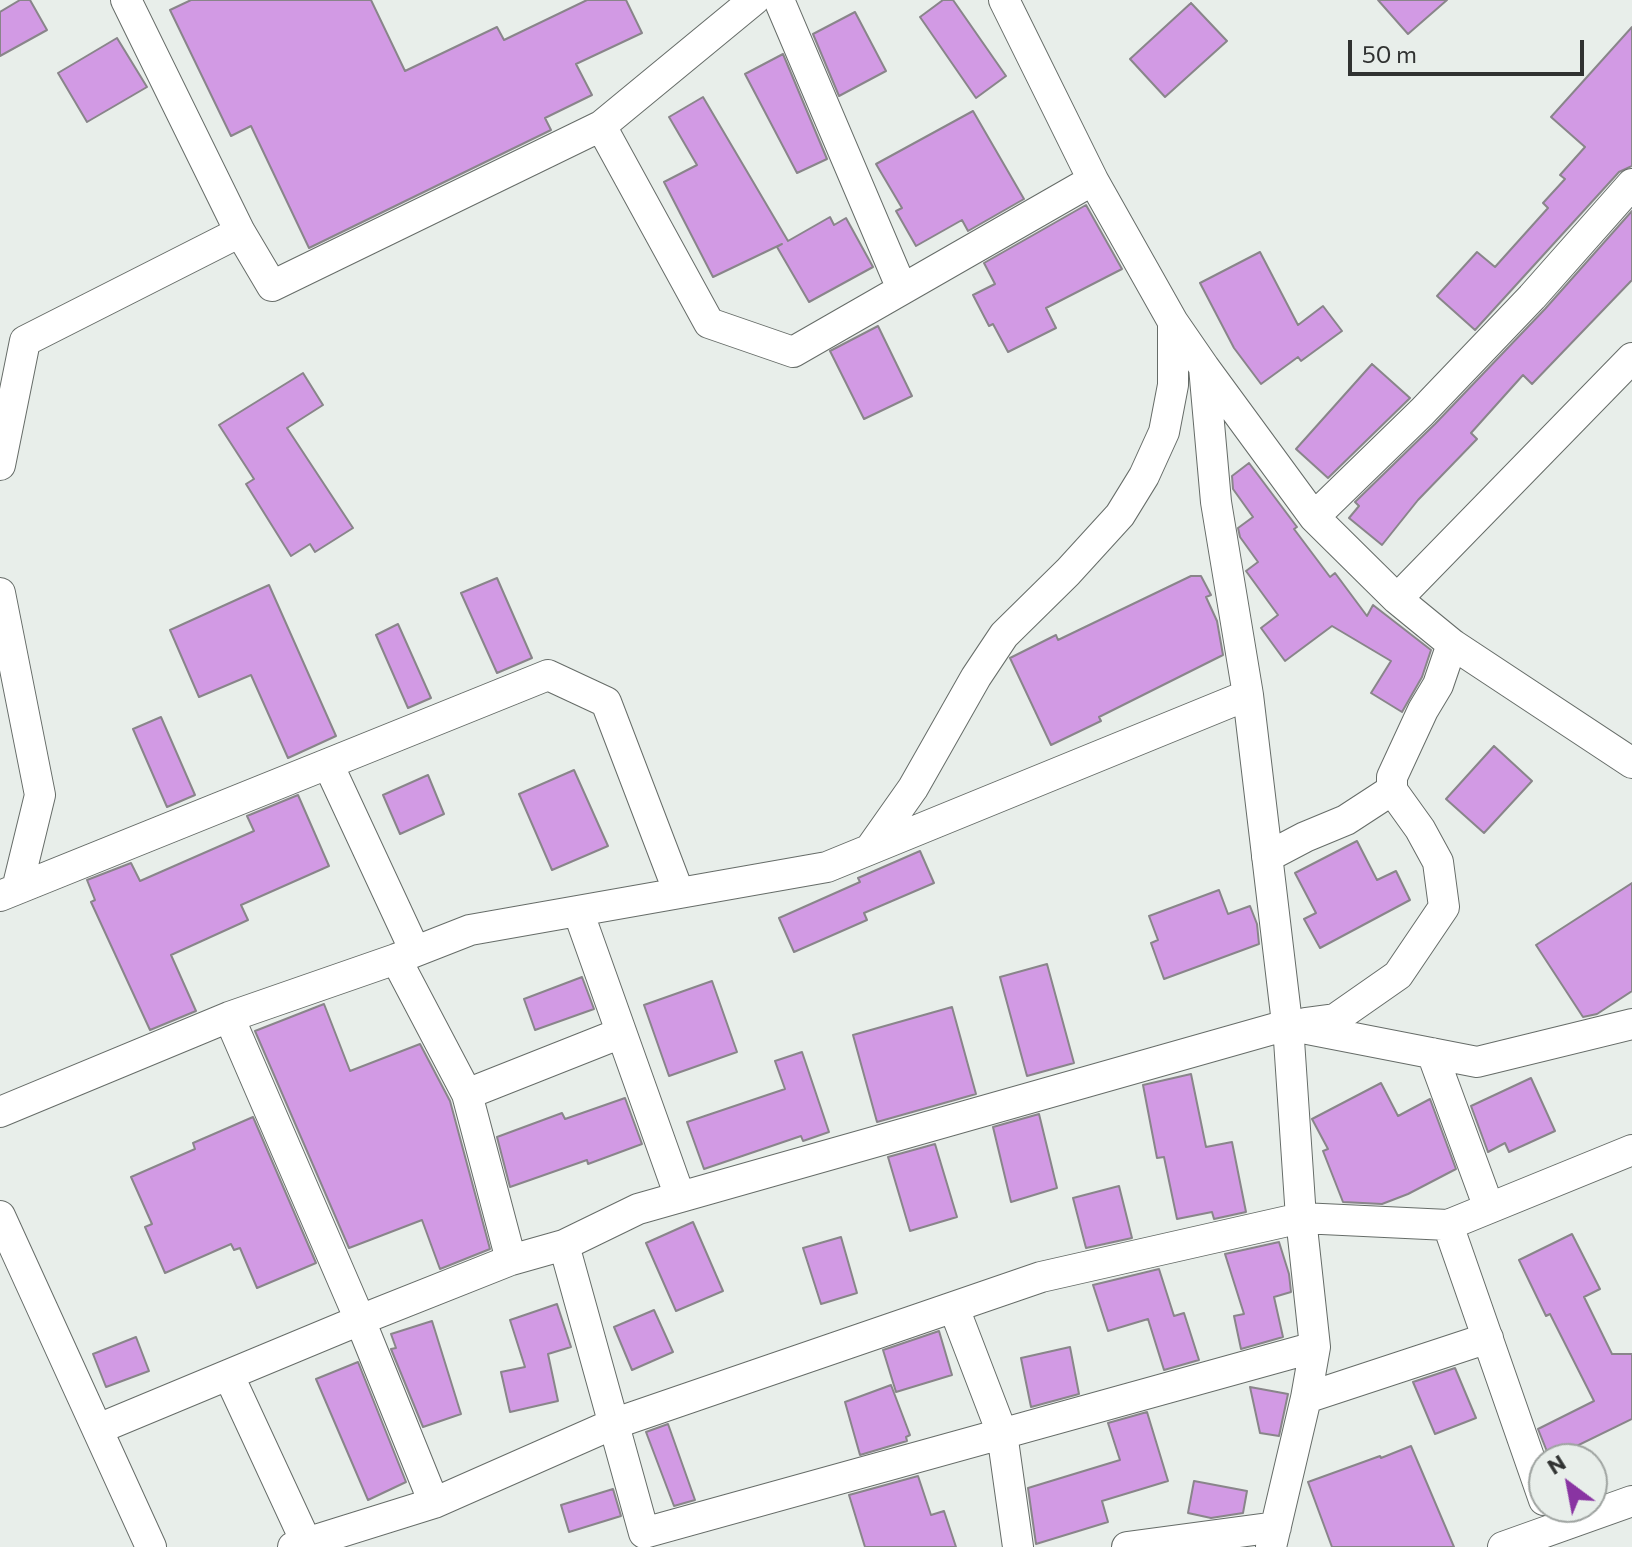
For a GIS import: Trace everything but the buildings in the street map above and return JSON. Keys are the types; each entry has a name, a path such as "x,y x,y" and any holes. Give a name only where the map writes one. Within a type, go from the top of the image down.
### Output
{"street":[{"path":"126,0 240,232 272,286 601,126 754,0"},
{"path":"779,0 902,289"},
{"path":"1004,0 1093,180 1173,322 1314,517 1397,599 1452,644 1632,763"},
{"path":"601,126 709,323 793,352 1093,180"},
{"path":"1314,517 1422,412 1532,297 1632,184"},
{"path":"0,465 25,341 240,232"},
{"path":"870,849 913,788 976,677 1004,635 1120,515 1144,476 1164,432 1173,385 1173,322"},
{"path":"1397,599 1632,358"},
{"path":"1127,1547 1274,1537 1315,1347 1301,1218 1287,1025 1248,695 1216,502 1204,367"},
{"path":"0,593 40,795 9,893"},
{"path":"98,1429 511,1260 564,1245 638,1209 1287,1025 1335,1019 1398,975 1444,907 1438,862 1420,829 1392,790 1392,777 1403,749 1438,685 1452,644"},
{"path":"9,893 548,675 606,702 679,893"},
{"path":"0,1112 229,1017 470,930 827,867 1248,695"},
{"path":"328,764 405,955 467,1094 511,1260"},
{"path":"1267,857 1346,820 1392,790"},
{"path":"578,911 680,1197"},
{"path":"229,1017 360,1320 434,1503"},
{"path":"1287,1025 1477,1062 1632,1024"},
{"path":"467,1094 621,1033"},
{"path":"1432,1053 1489,1208"},
{"path":"229,1376 300,1544 434,1503 613,1424 1041,1277 1301,1218 1448,1225 1632,1150"},
{"path":"1448,1225 1528,1454"},
{"path":"3,1230 151,1547"},
{"path":"564,1245 644,1533 1315,1347"},
{"path":"954,1308 1002,1433 1018,1547"},
{"path":"1306,1398 1488,1338"},
{"path":"1608,1507 1632,1501"},
{"path":"1503,1547 1547,1523"}]}
